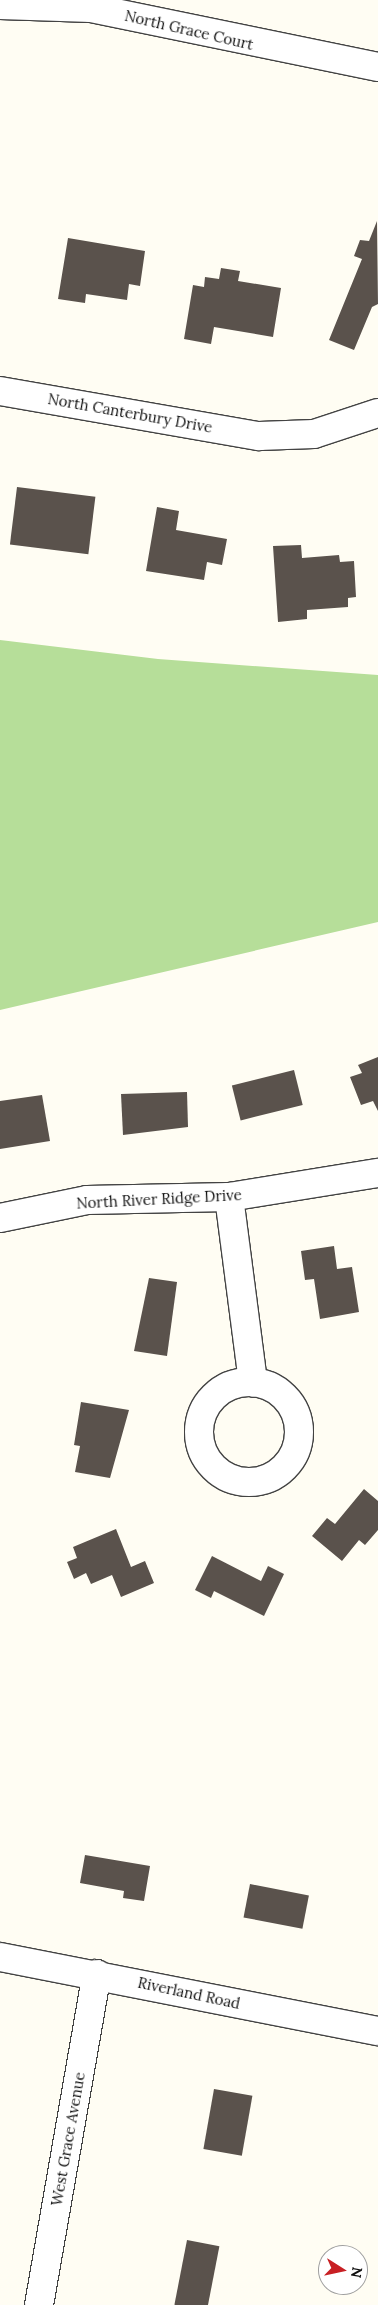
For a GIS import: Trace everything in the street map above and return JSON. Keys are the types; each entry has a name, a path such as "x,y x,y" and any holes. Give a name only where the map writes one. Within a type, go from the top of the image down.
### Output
{"street":[{"name":"North Grace Court","path":"0,5 91,8 378,68"},
{"name":"North Canterbury Drive","path":"0,391 259,436 314,434 378,413"},
{"name":"North River Ridge Drive","path":"0,1218 87,1200 229,1197 378,1173"},
{"path":"229,1197 253,1382"},
{"name":"Riverland Road","path":"0,1956 378,2031"},
{"name":"West Grace Avenue","path":"39,2305 98,1974"}],"green space":[{"path":"0,640 158,659 378,675 378,922 0,1010"}],"building":[{"path":"377,221 378,304 372,307 354,350 329,340 362,259 354,256 360,240 369,241"},
{"path":"68,238 145,251 140,286 129,284 127,300 86,294 85,303 58,299"},
{"path":"221,268 240,271 238,281 281,288 273,337 214,327 211,344 184,339 193,285 204,287 205,277 219,279"},
{"path":"17,487 95,497 88,554 10,545"},
{"path":"157,507 179,511 176,530 227,539 222,565 207,562 204,580 146,571"},
{"path":"301,545 302,558 339,555 340,562 354,561 356,597 348,598 348,607 307,610 307,619 278,622 273,546"},
{"path":"378,1057 378,1111 373,1101 361,1105 350,1077 362,1073 358,1065"},
{"path":"294,1070 303,1105 241,1120 232,1085"},
{"path":"187,1092 188,1127 123,1135 121,1094"},
{"path":"42,1095 50,1141 0,1149 0,1101"},
{"path":"334,1246 337,1269 352,1267 359,1312 320,1319 314,1279 305,1280 301,1251"},
{"path":"149,1278 177,1282 167,1356 134,1351"},
{"path":"81,1402 129,1410 110,1478 75,1472 80,1446 74,1445"},
{"path":"364,1489 378,1501 378,1530 365,1545 359,1540 342,1561 312,1536 327,1518 335,1524"},
{"path":"116,1529 131,1567 145,1561 154,1583 121,1597 112,1575 91,1584 86,1573 74,1579 67,1562 77,1558 73,1547"},
{"path":"212,1556 261,1581 268,1566 284,1574 264,1616 214,1591 211,1598 195,1590"},
{"path":"85,1855 150,1866 144,1901 123,1898 124,1891 80,1883"},
{"path":"250,1884 309,1895 302,1929 244,1917"},
{"path":"214,2089 252,2096 242,2156 203,2149"},
{"path":"187,2240 219,2246 208,2305 174,2305"}]}
